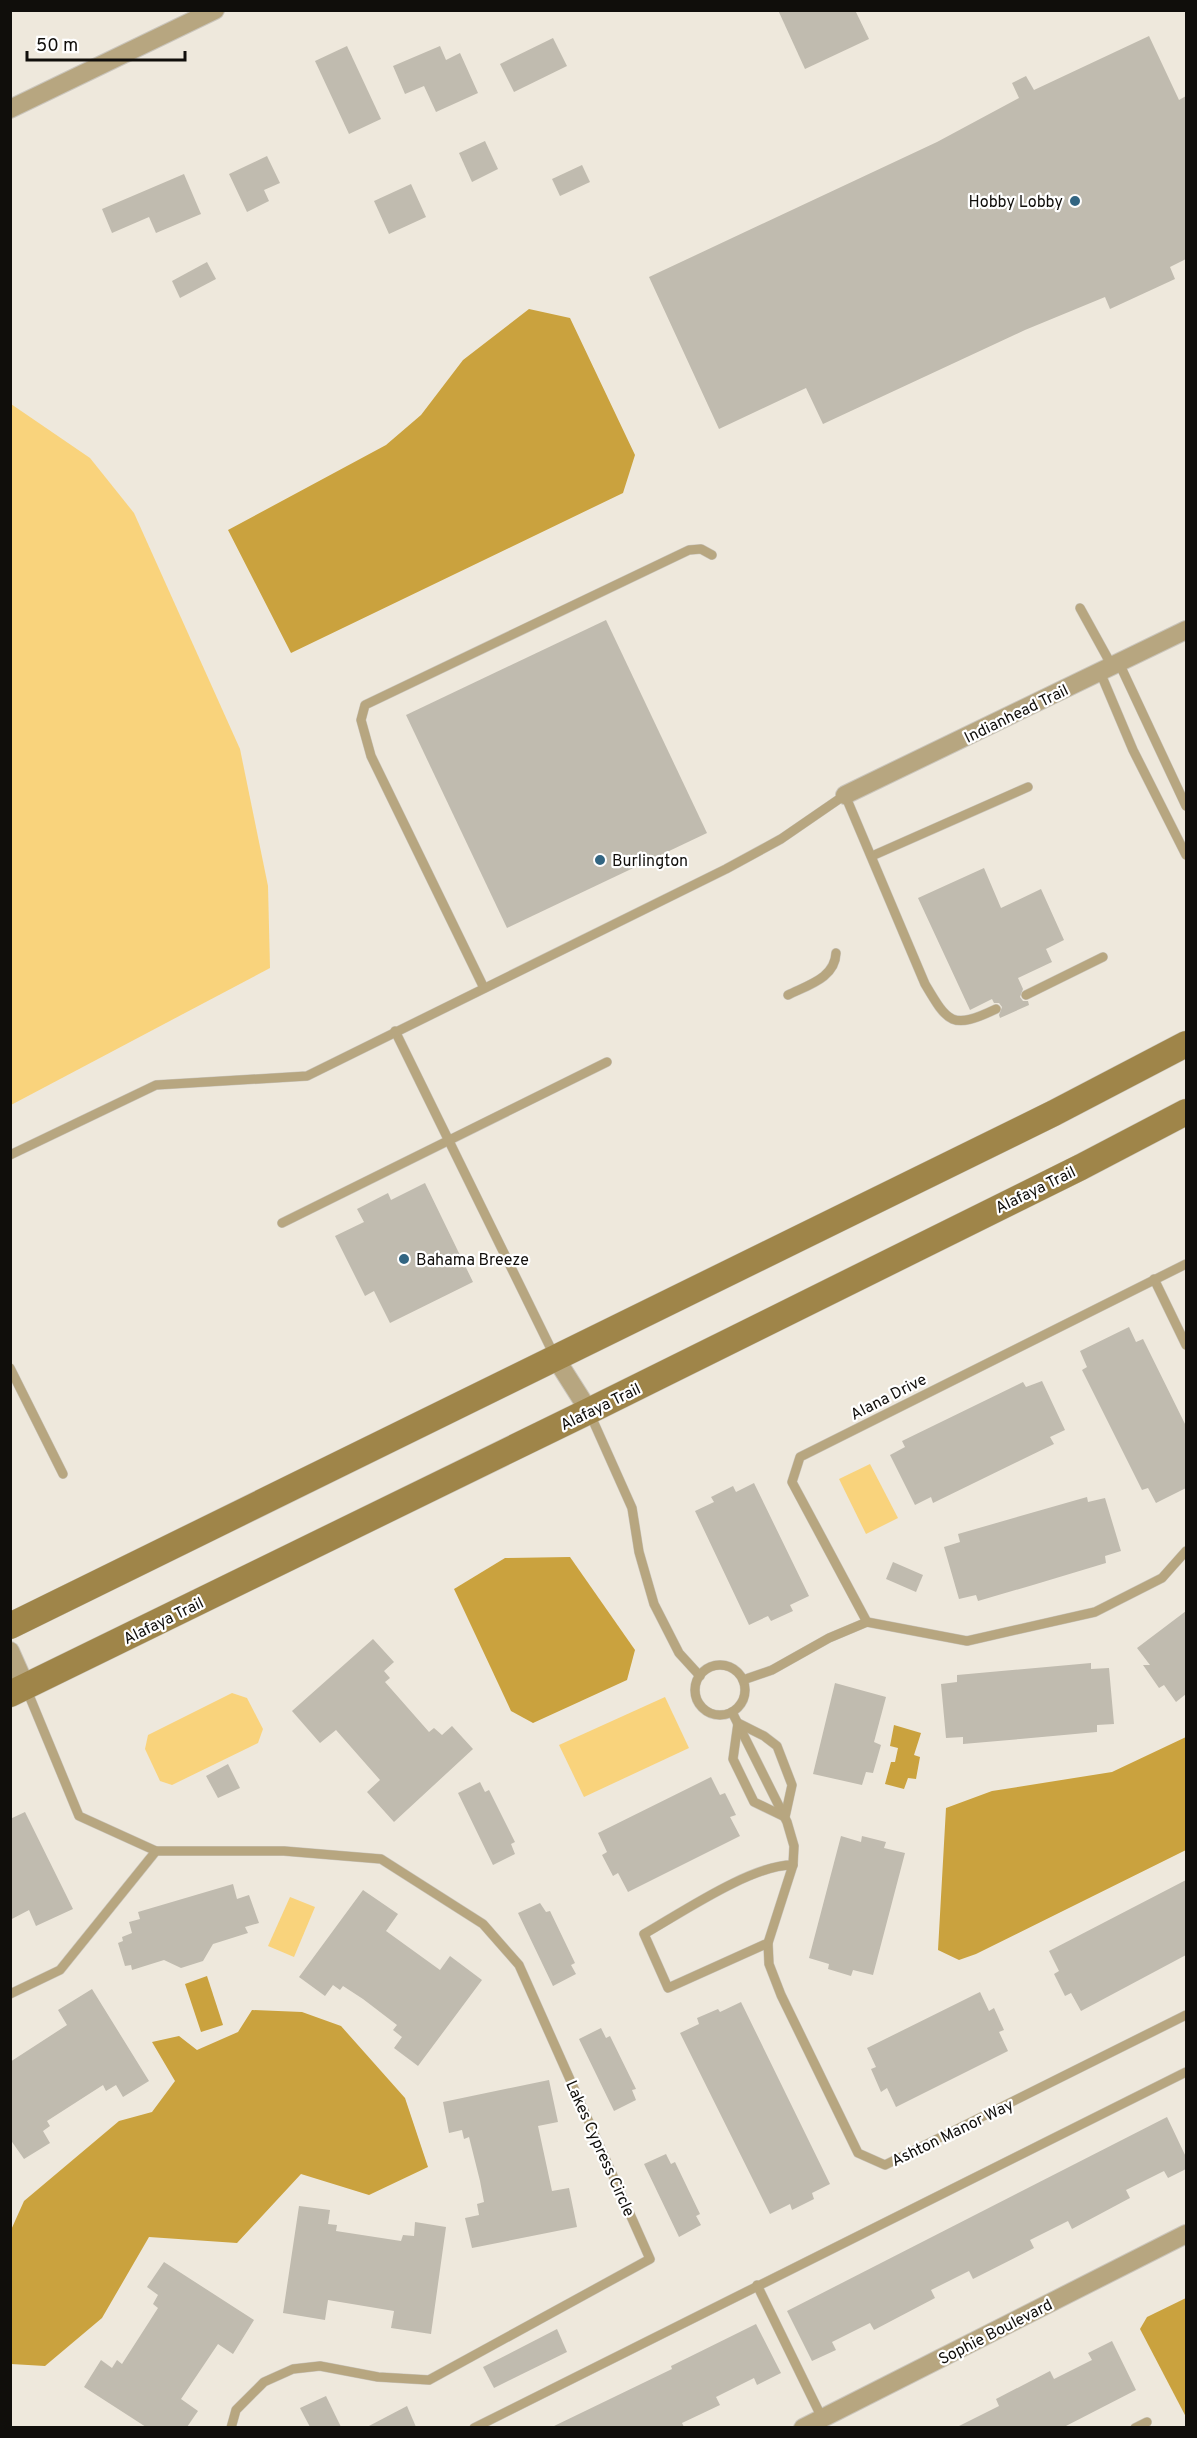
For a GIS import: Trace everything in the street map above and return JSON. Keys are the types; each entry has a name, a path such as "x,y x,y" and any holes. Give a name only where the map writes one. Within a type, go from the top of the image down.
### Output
{"main road":[{"path":"10,1626 1054,1113 1186,1044"},
{"name":"Alafaya Trail","path":"18,1691 589,1411 1186,1112"}],"street":[{"path":"10,109 215,10"},
{"name":"Indianhead Trail","path":"845,795 1186,630"},
{"path":"556,1359 589,1411"},
{"name":"Lakes Cypress Circle","path":"10,1651 18,1691"},
{"name":"Sophie Boulevard","path":"803,2427 1186,2234"}],"lane":[{"path":"484,988 371,756 361,720 365,705 688,550 701,549 712,555"},
{"path":"1080,608 1186,806"},
{"path":"1110,667 1133,750 1186,855"},
{"path":"872,856 1028,787"},
{"path":"10,1155 156,1085 307,1076 726,869 781,839 845,795 925,984 941,1011 950,1019 963,1021 976,1019 996,1009"},
{"path":"788,995 828,974 836,964 836,953"},
{"path":"1026,995 1103,957"},
{"path":"395,1031 556,1359"},
{"path":"282,1223 607,1062"},
{"name":"Alana Drive","path":"867,1622 792,1482 800,1457 1186,1264"},
{"path":"1154,1279 1186,1345"},
{"path":"10,1368 63,1474"},
{"path":"589,1411 632,1508 639,1552 654,1604 679,1653 700,1676"},
{"path":"743,1680 772,1670 829,1638 867,1622 967,1641 1095,1612 1162,1578 1186,1551"},
{"path":"724,1665 739,1673 743,1680 745,1696 742,1704 732,1712 714,1714 700,1705 695,1689 700,1676 708,1669 724,1665"},
{"name":"Lakes Cypress Circle","path":"18,1691 79,1816 156,1851 284,1851 381,1859 483,1924 519,1965 650,2259 429,2380 378,2377 320,2366 293,2369 264,2382 236,2410 231,2427"},
{"name":"Ashton Manor Way","path":"732,1712 785,1817 794,1846 793,1865 768,1943 769,1964 781,1995 858,2153 885,2165 1186,2015"},
{"path":"738,1723 764,1736 777,1746 792,1785 785,1817 754,1802 733,1759 738,1723"},
{"path":"10,1994 60,1970 156,1851"},
{"path":"768,1943 668,1988 644,1934 743,1878 778,1865 793,1865"},
{"path":"474,2427 1186,2072"},
{"path":"757,2285 822,2418"},
{"path":"1135,2427 1147,2421"}],"shaded area":[{"path":"529,309 570,318 635,455 623,493 291,653 228,530 386,445 421,415 463,360"},
{"path":"11,404 90,458 134,513 240,749 268,886 270,968 11,1105"},
{"path":"870,1464 898,1518 866,1534 839,1479"},
{"path":"570,1557 635,1650 627,1680 533,1723 511,1711 454,1589 505,1558"},
{"path":"232,1693 247,1698 263,1729 258,1743 172,1785 160,1781 145,1749 148,1735"},
{"path":"665,1697 689,1748 584,1797 559,1745"},
{"path":"894,1725 921,1733 914,1755 920,1757 916,1779 908,1778 904,1789 885,1784 891,1762 895,1762 898,1748 890,1746"},
{"path":"1186,1737 1186,1850 976,1954 959,1960 938,1950 946,1808 992,1791 1112,1772"},
{"path":"290,1897 315,1907 294,1957 268,1946"},
{"path":"207,1976 223,2025 201,2032 185,1984"},
{"path":"252,2010 302,2012 341,2026 405,2098 428,2167 369,2195 301,2174 237,2243 149,2237 102,2318 45,2366 11,2364 11,2230 24,2201 119,2121 152,2112 175,2081 152,2042 179,2036 197,2050 238,2032"},
{"path":"1186,2298 1186,2417 1140,2329 1147,2317"}],"building":[{"path":"778,10 855,10 869,39 805,69"},
{"path":"1149,36 1179,100 1186,96 1186,259 1170,267 1175,279 1110,309 1105,297 1025,330 823,424 806,388 719,429 649,277 937,142 1019,98 1012,83 1026,76 1034,90"},
{"path":"553,38 567,66 514,92 500,64"},
{"path":"347,46 381,119 349,134 315,61"},
{"path":"440,46 446,60 460,53 478,93 436,112 424,86 405,94 393,66"},
{"path":"485,141 498,169 472,182 459,153"},
{"path":"267,156 280,183 264,190 269,201 247,212 229,174"},
{"path":"582,165 590,182 560,196 552,179"},
{"path":"184,174 201,214 156,233 149,217 112,233 102,209"},
{"path":"411,184 426,217 389,234 374,201"},
{"path":"207,262 216,279 180,298 172,281"},
{"path":"606,620 707,833 507,928 406,715"},
{"path":"984,868 1001,908 1041,889 1064,940 1046,949 1052,962 1018,978 1023,989 1020,997 1023,1001 1028,1001 1029,1005 1000,1018 1002,1007 999,1003 994,1003 992,999 970,1010 918,898"},
{"name":"Bahama Breeze","path":"425,1183 473,1282 390,1323 374,1291 365,1296 335,1236 364,1222 357,1209 388,1193 391,1200"},
{"path":"1129,1327 1136,1342 1143,1339 1186,1426 1186,1488 1156,1503 1148,1488 1142,1490 1082,1370 1087,1367 1080,1351"},
{"path":"1042,1381 1065,1430 1050,1437 1054,1444 933,1503 931,1497 915,1505 890,1455 905,1447 902,1441 1023,1382 1026,1387"},
{"path":"754,1483 809,1596 790,1605 793,1611 771,1621 768,1616 749,1625 695,1511 714,1502 711,1497 733,1486 736,1492"},
{"path":"1087,1497 1088,1502 1105,1498 1121,1551 1105,1556 1106,1563 978,1601 976,1595 959,1599 944,1547 960,1542 958,1534"},
{"path":"893,1562 923,1575 916,1592 886,1579"},
{"path":"1186,1611 1186,1694 1176,1702 1164,1685 1159,1688 1143,1665 1150,1665 1137,1648"},
{"path":"373,1639 394,1662 384,1671 390,1678 385,1682 429,1732 434,1728 442,1735 452,1726 473,1749 394,1822 367,1792 380,1780 336,1730 320,1743 292,1711"},
{"path":"1091,1663 1091,1669 1109,1668 1114,1724 1097,1725 1097,1732 963,1744 963,1737 946,1738 941,1684 957,1682 957,1675"},
{"path":"835,1683 886,1697 874,1742 881,1745 873,1773 866,1772 862,1785 813,1774"},
{"path":"228,1764 240,1788 218,1798 206,1776"},
{"path":"711,1777 720,1795 725,1793 736,1815 730,1817 740,1836 628,1892 618,1873 613,1876 602,1855 607,1852 598,1833"},
{"path":"480,1782 485,1792 489,1790 515,1842 511,1844 515,1854 493,1865 458,1793"},
{"path":"25,1812 73,1909 36,1926 29,1910 10,1920 10,1819"},
{"path":"841,1836 861,1842 862,1836 886,1842 884,1848 905,1853 873,1975 853,1970 851,1976 828,1969 829,1964 809,1958"},
{"path":"1186,1880 1186,1955 1081,2011 1071,1993 1065,1996 1054,1974 1059,1971 1049,1951"},
{"path":"233,1884 237,1899 249,1895 259,1923 245,1927 248,1933 213,1944 203,1961 181,1968 164,1960 132,1970 131,1965 125,1966 118,1943 123,1941 122,1937 132,1933 129,1922 140,1919 138,1912"},
{"path":"363,1890 398,1914 386,1931 440,1970 450,1956 482,1980 418,2066 394,2048 402,2037 393,2030 397,2025 363,1999 343,1986 340,1990 333,1985 325,1996 299,1977"},
{"path":"540,1903 546,1912 550,1911 575,1963 571,1965 576,1974 553,1986 518,1913"},
{"path":"92,1989 149,2081 123,2097 116,2085 106,2091 103,2085 47,2121 50,2126 43,2131 50,2143 24,2159 10,2139 10,2062 67,2025 58,2010"},
{"path":"980,1992 989,2011 994,2008 1004,2030 999,2032 1008,2051 896,2107 887,2088 881,2092 871,2069 876,2067 867,2048"},
{"path":"741,2002 830,2184 812,2193 814,2199 792,2210 790,2204 770,2214 680,2033 699,2024 697,2018 718,2009 720,2012"},
{"path":"601,2028 606,2038 610,2036 636,2089 632,2090 636,2100 614,2111 579,2039"},
{"path":"549,2080 558,2122 538,2126 552,2191 569,2188 577,2227 472,2248 465,2218 479,2215 477,2204 484,2202 480,2181 469,2137 464,2139 462,2130 449,2133 443,2102"},
{"path":"1167,2117 1186,2157 1186,2169 1168,2178 1164,2171 1126,2190 1130,2198 1072,2229 1068,2221 1030,2240 1034,2248 973,2279 969,2271 931,2290 935,2298 874,2330 870,2323 832,2342 836,2350 812,2361 787,2311"},
{"path":"666,2154 671,2164 675,2162 700,2214 696,2216 701,2225 679,2237 644,2164"},
{"path":"299,2206 330,2210 328,2224 337,2225 336,2231 401,2241 403,2235 414,2236 415,2222 446,2227 431,2334 391,2328 394,2311 328,2300 325,2320 283,2313"},
{"path":"164,2262 254,2320 233,2354 218,2344 181,2399 198,2411 187,2427 146,2427 84,2387 101,2360 112,2368 117,2360 122,2364 158,2308 153,2304 158,2295 147,2287"},
{"path":"756,2324 781,2373 757,2385 754,2378 716,2397 720,2405 682,2423 684,2427 552,2427 672,2369 671,2366"},
{"path":"557,2329 567,2352 494,2388 483,2367"},
{"path":"1112,2341 1136,2390 1064,2427 957,2427 999,2406 996,2399 1050,2371 1054,2379 1092,2360 1088,2353"},
{"path":"326,2396 341,2427 310,2427 300,2408"},
{"path":"407,2406 416,2427 367,2427"}],"place":[{"name":"Hobby Lobby","path":"1075,201"},
{"name":"Burlington","path":"600,860"},
{"name":"Bahama Breeze","path":"404,1259"}]}
